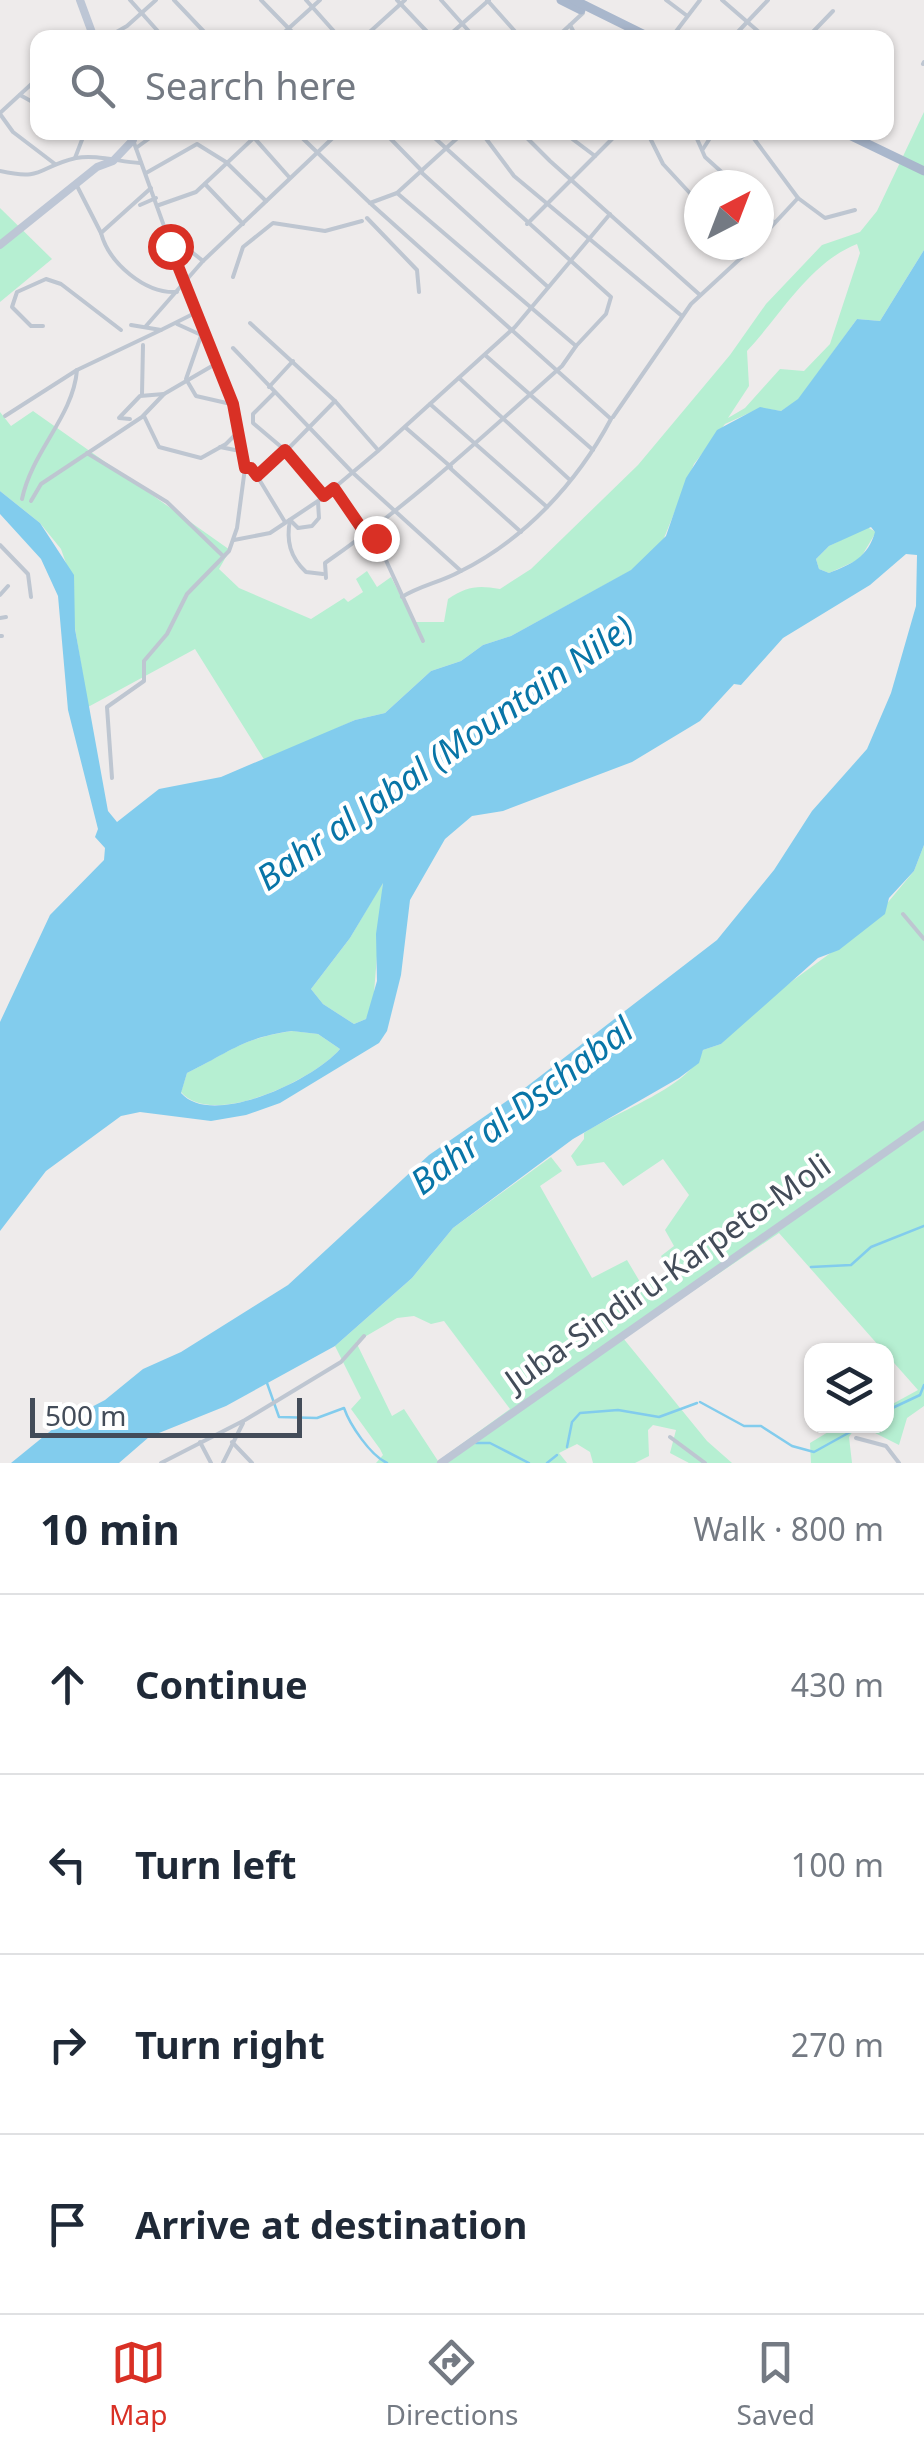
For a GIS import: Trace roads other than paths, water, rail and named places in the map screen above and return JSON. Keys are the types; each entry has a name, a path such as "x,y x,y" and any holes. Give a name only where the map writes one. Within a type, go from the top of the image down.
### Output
{"main road":[{"path":"80,0 91,30"},
{"path":"561,0 590,6 625,30"},
{"path":"574,0 635,30"},
{"path":"0,246 76,184 113,161 131,140"},
{"path":"858,140 924,171"},
{"name":"Juba-Sindiru-Karpeto-Moli","path":"440,1463 924,1125"}],"street":[{"path":"130,0 157,30"},
{"path":"118,30 156,0"},
{"path":"174,0 202,30"},
{"path":"262,0 290,28"},
{"path":"306,0 333,30"},
{"path":"288,30 320,0"},
{"path":"441,0 468,30"},
{"path":"455,30 488,0 515,30"},
{"path":"666,0 686,16"},
{"path":"676,30 700,0"},
{"path":"722,0 758,30"},
{"path":"740,30 768,0"},
{"path":"371,30 401,2 427,30"},
{"path":"565,30 590,6"},
{"path":"815,30 833,11"},
{"path":"570,25 573,30"},
{"path":"30,86 0,114 14,132 57,166"},
{"path":"20,95 30,101"},
{"path":"76,158 81,140"},
{"path":"112,778 106,707 144,682 141,674 148,655 168,634 187,594 224,557 234,540 245,468 241,429 233,404 200,334 186,282 132,140"},
{"path":"159,205 177,196 192,195 247,140"},
{"path":"256,140 290,178"},
{"path":"303,140 509,332 611,419"},
{"path":"146,326 203,261 331,140"},
{"path":"392,140 548,287"},
{"path":"288,521 288,544 302,568 326,576 325,563 397,513 556,372 606,314 612,301 435,140"},
{"path":"370,203 397,193 455,140"},
{"path":"487,140 514,176 682,316"},
{"path":"529,140 700,295"},
{"path":"574,140 595,156"},
{"path":"527,224 610,140"},
{"path":"651,140 663,164 684,187"},
{"path":"697,140 702,152 721,170"},
{"path":"702,152 709,140"},
{"path":"755,140 798,198 825,218 856,210"},
{"path":"146,173 194,144 226,162 266,202"},
{"path":"0,171 29,177 76,158 142,164"},
{"path":"76,184 110,255 154,289 176,292"},
{"path":"205,184 244,224"},
{"path":"101,234 135,207 151,188"},
{"path":"397,193 528,309 576,346"},
{"path":"135,207 156,198"},
{"path":"774,222 798,198"},
{"path":"234,540 258,539 288,521 318,502 378,451 509,332 610,214"},
{"path":"233,277 243,247 273,223 325,231 365,220 417,270 419,292"},
{"path":"173,251 188,248 203,261"},
{"path":"402,597 461,572 522,532 547,507 593,450 682,316 738,260"},
{"path":"43,326 31,326 12,307 17,292 46,278 61,284 122,330"},
{"path":"4,416 77,370 196,312"},
{"path":"178,324 200,334"},
{"path":"250,324 335,401 378,451"},
{"path":"131,325 161,330"},
{"path":"200,334 186,379 196,396 233,404"},
{"path":"134,420 120,418 140,396 146,366 144,345"},
{"path":"233,348 352,472 461,572"},
{"path":"484,356 593,450"},
{"path":"269,387 293,360"},
{"path":"31,501 36,488 144,416 164,394 214,365"},
{"path":"22,499 32,465 74,397 77,370"},
{"path":"459,378 570,480"},
{"path":"274,393 253,414 253,424 285,451 324,496"},
{"path":"140,396 164,394"},
{"path":"257,476 312,429 335,401"},
{"path":"430,404 547,507"},
{"path":"144,416 159,448 201,458 241,429"},
{"path":"405,427 522,532"},
{"path":"220,447 241,451"},
{"path":"88,454 168,502 224,557"},
{"path":"245,468 251,468 288,521 298,528 312,526 319,518 318,502"},
{"path":"334,488 370,534 423,640"},
{"path":"0,545 28,574 31,598"},
{"path":"0,595 8,586"},
{"path":"903,914 924,939"},
{"path":"162,1463 245,1420 344,1360 364,1336"},
{"path":"223,1463 245,1420"},
{"path":"670,1436 706,1463"},
{"path":"856,1438 886,1446 899,1463"},
{"path":"200,1442 211,1463"},
{"path":"232,1442 252,1463"},
{"path":"173,1463 178,1456"}],"water":[{"path":"924,250 924,845 914,871 889,898 885,914 839,950 818,958 721,1044 703,1050 699,1063 679,1078 573,1139 453,1228 412,1278 335,1346 226,1406 149,1437 119,1463 11,1463 59,1424 105,1400 143,1369 181,1352 288,1285 429,1155 521,1091 717,940 774,870 812,811 867,749 891,693 916,606 917,555 906,554 870,585 783,638 741,685 734,684 700,721 632,762 503,811 472,816 445,839 410,900 401,975 387,1031 379,1043 280,1103 246,1115 211,1121 140,1112 121,1116 46,1171 0,1231 0,1022 50,915 104,860 105,848 95,837 98,829 68,710 58,596 41,559 0,514 0,491 40,523 74,575 75,629 108,811 117,822 159,789 221,777 355,720 385,713 431,671 511,636 631,570 666,536 686,478 717,430 760,407 781,411 798,399 857,319 880,321","holes":["871,527 875,532 872,541 858,558 829,573 819,569 816,559 829,546","383,883 376,934 377,981 366,1019 354,1024 323,1004 311,989 350,938","292,1031 318,1034 340,1049 287,1086 238,1103 196,1103 181,1093 187,1073 261,1038"]}],"waterway":[{"path":"811,1267 851,1265 871,1247 924,1226"},
{"path":"267,1383 279,1417 317,1418 344,1408 361,1439 387,1463"},
{"path":"894,1407 920,1395 924,1385"},
{"path":"700,1402 744,1426 761,1426 792,1446 814,1452 848,1433"},
{"path":"567,1447 572,1422 580,1413 618,1410 659,1417 697,1403"},
{"path":"476,1443 490,1443 529,1463"},
{"path":"547,1463 557,1455"}],"water label":[{"name":"Bahr al Jabal (Mountain Nile)","path":"445,753"},
{"name":"Bahr al-Dschabal","path":"522,1106"}]}
